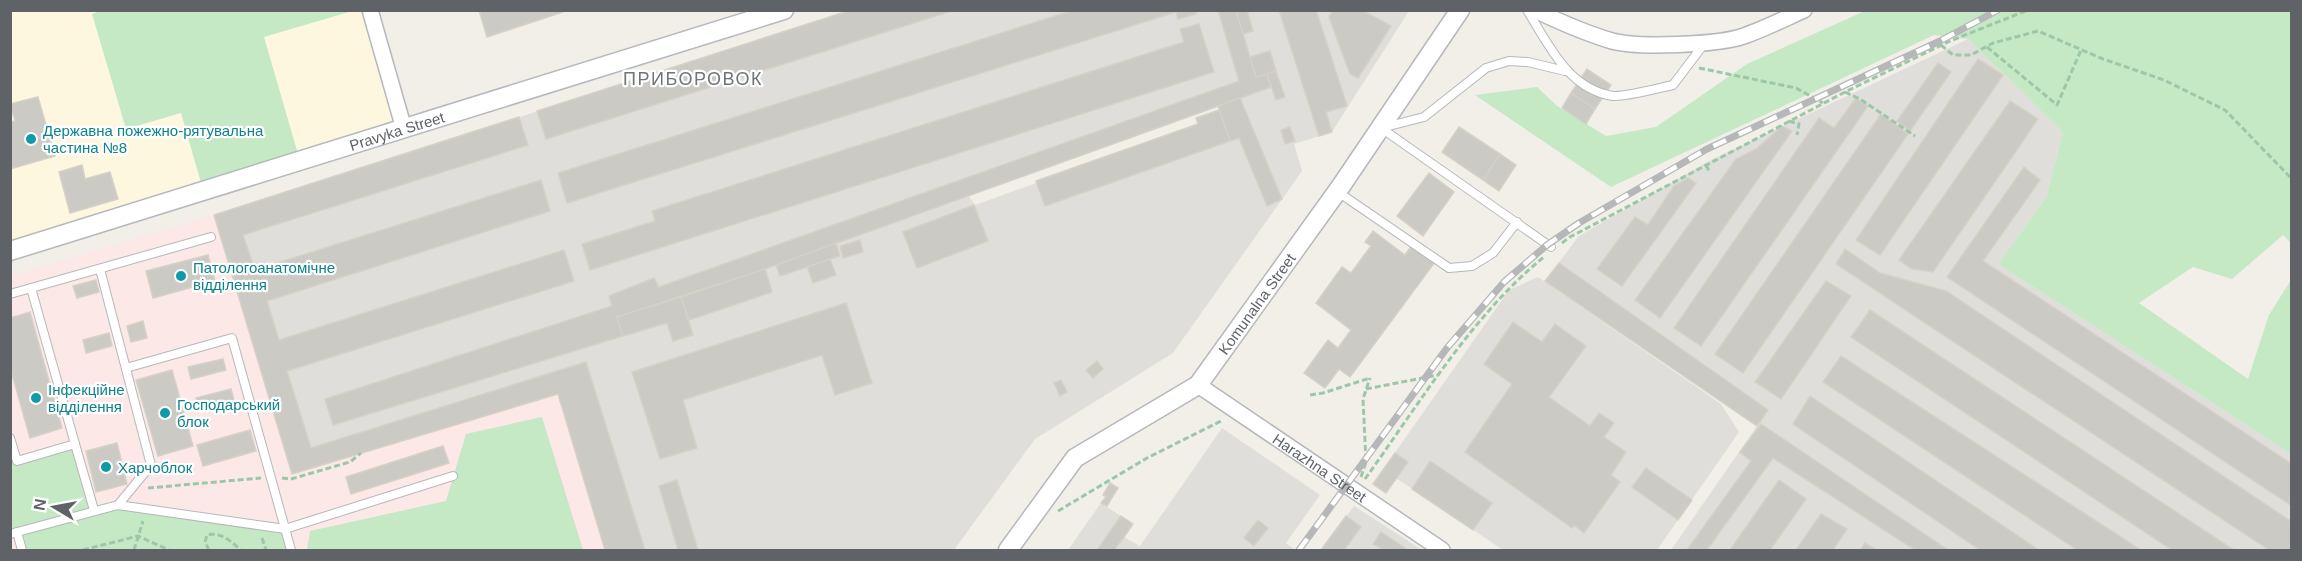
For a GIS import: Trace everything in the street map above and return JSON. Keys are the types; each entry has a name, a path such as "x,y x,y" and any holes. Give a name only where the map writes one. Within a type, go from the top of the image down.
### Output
{"street":[{"path":"370,10 404,129"},
{"name":"Pravyka Street","path":"10,251 784,10"},
{"name":"Komunalna Street","path":"1008,550 1075,458 1198,385 1338,192 1460,10"},
{"path":"1534,10 1569,26 1614,42 1656,44 1705,43 1742,37 1803,10"},
{"name":"Harazhna Street","path":"1198,385 1442,550"}],"lane":[{"path":"1527,10 1565,71"},
{"path":"1381,128 1424,117 1486,68 1509,61 1528,62 1565,71 1590,88 1615,96 1673,85 1705,43"},
{"path":"1381,128 1552,248"},
{"path":"1338,192 1449,268 1472,266 1493,253 1517,222"},
{"path":"10,294 211,237"},
{"path":"100,269 151,465 118,505"},
{"path":"31,288 94,510"},
{"path":"126,368 232,338 291,550"},
{"path":"10,438 17,461 75,444"},
{"path":"22,550 14,533 118,505 285,529 453,476"}],"path":[{"path":"1552,248 1845,92 1941,45 2028,10"},
{"path":"1941,45 1953,55 1971,56 1987,46 2038,31 2081,50 2164,80 2225,110 2292,179"},
{"path":"1987,46 2056,105 2081,50"},
{"path":"1688,65 1797,88 1823,103"},
{"path":"1845,92 1860,99 1915,136"},
{"path":"1789,120 1799,124 1797,135"},
{"path":"1706,165 1710,173"},
{"path":"1355,493 1483,316 1545,256"},
{"path":"1366,389 1440,375"},
{"path":"1310,394 1323,393 1370,378 1364,399 1366,462 1355,493"},
{"path":"1056,513 1147,458 1239,413"},
{"path":"131,489 271,477 291,479 350,462 361,453"},
{"path":"134,550 146,509"},
{"path":"209,550 206,542 207,535 212,533 221,535 241,550"},
{"path":"83,550 138,536 169,550"}],"shaded area":[{"path":"11,11 370,11 404,129 11,251"},
{"path":"851,11 1409,11 1332,132 1294,144 1302,171 1173,353 1035,439 954,550 605,550 558,394 292,474 214,215","holes":["1218,107 1218,110 1196,118 1198,125 975,205 969,196"]},
{"path":"1968,39 2063,132 2046,198 1998,264 2291,454 2291,550 1671,550 1757,426 1545,281 1579,236 1707,162"},
{"path":"214,215 292,473 558,394 605,550 11,550 11,276"},
{"path":"1538,277 1721,404 1739,432 1657,550 1503,550 1396,478 1373,484 1509,290"},
{"path":"1222,428 1320,495 1286,543 1295,550 1068,550 1101,503 1133,524 1124,537 1140,546"},
{"path":"1354,506 1422,550 1321,550"}],"green space":[{"path":"103,10 349,10 349,12 264,37 298,154 201,183 181,113 126,129 92,14"},
{"path":"1867,10 2291,11 2291,243 2283,235 2232,279 2193,267 2139,303 2248,379 2269,315 2291,280 2291,454 1998,264 2046,198 2063,132 1968,39 1934,35 1611,187 1475,95 1537,87 1557,106 1606,136 1656,127 1747,64"},
{"path":"542,417 583,550 307,550 310,531 446,501 466,434"},
{"path":"10,438 17,461 75,444 94,510 118,505 285,529 291,550 22,550 17,533 11,534"}],"building":[{"path":"479,10 563,10 563,12 487,37"},
{"path":"851,10 955,10 546,139 537,111"},
{"path":"1074,10 1196,10 1196,14 1178,19 1176,12 567,203 558,173"},
{"path":"1218,10 1236,10 1256,77 1267,74 1271,87 765,269 617,317 623,336 333,425 325,399 612,306 609,296 654,278 659,287 1239,81"},
{"path":"1236,10 1247,10 1253,31 1243,34"},
{"path":"1279,10 1316,10 1347,106 1326,112 1332,132 1319,136"},
{"path":"1333,10 1362,10 1391,26 1358,78 1350,74 1329,17"},
{"path":"1199,24 1214,72 590,270 582,244 655,221 652,211 1184,42 1180,29"},
{"path":"1270,51 1276,71 1256,77 1250,57"},
{"path":"1978,59 2003,75 1880,255 1856,240"},
{"path":"1938,63 1951,72 1910,131 1897,121"},
{"path":"1587,69 1611,85 1595,109 1571,93"},
{"path":"1276,71 1285,97 1276,100 1267,74"},
{"path":"1571,93 1595,109 1586,124 1562,108"},
{"name":"Державна пожежно-рятувальна частина №8","path":"38,97 55,156 10,169 10,122 15,121 10,104"},
{"path":"1240,98 1282,199 1267,206 1239,138 1230,141 1218,106"},
{"path":"1856,98 1868,106 1701,346 1674,328 1819,118 1834,128"},
{"path":"2010,101 2038,119 1933,272 1912,269 1899,260"},
{"path":"1219,110 1230,141 1045,206 1036,181 1198,124 1196,118"},
{"path":"1881,114 1908,134 1743,373 1715,354"},
{"path":"519,117 528,145 243,235 255,270 541,180 550,211 267,301 279,340 564,250 574,281 287,371 311,448 586,362 645,550 605,550 558,394 292,474 214,215"},
{"path":"1782,126 1792,131 1660,318 1635,300 1736,159 1756,149"},
{"path":"1290,127 1295,141 1285,144 1281,130"},
{"path":"1459,127 1500,154 1483,180 1442,152"},
{"path":"1500,154 1516,165 1499,191 1483,180"},
{"path":"82,165 85,179 110,172 118,199 70,213 59,172"},
{"path":"2024,167 2040,180 1983,261 2292,464 2292,506 1947,277"},
{"path":"1429,173 1454,192 1423,236 1397,216"},
{"path":"1688,178 1696,183 1622,286 1597,269 1635,217 1648,225 1674,186"},
{"path":"974,205 988,241 917,268 903,232"},
{"path":"1373,231 1405,255 1412,245 1435,262 1350,377 1339,369 1325,388 1304,373 1328,340 1338,348 1351,330 1316,303 1342,267 1351,273 1371,246 1365,242"},
{"path":"860,240 863,252 843,258 840,246"},
{"path":"836,243 840,256 780,276 776,265"},
{"path":"1845,249 1880,273 1946,291 2292,522 2292,550 2269,550 1836,264"},
{"name":"Патологоанатомічне відділення","path":"208,255 215,281 153,298 146,271"},
{"path":"830,259 836,275 813,283 807,267"},
{"path":"1559,263 1768,410 1757,426 1545,281"},
{"path":"765,269 772,292 689,320 681,297"},
{"path":"96,280 99,292 77,298 73,286"},
{"path":"1826,281 1851,296 1781,399 1755,382"},
{"path":"681,297 693,335 673,341 667,323 623,336 617,317"},
{"path":"846,303 872,383 835,395 822,355 683,400 697,448 660,459 632,372"},
{"path":"1870,310 2234,550 2172,550 1851,337"},
{"name":"Інфекційне відділення","path":"30,312 62,428 30,438 10,367 10,318"},
{"path":"143,321 147,338 131,342 127,326"},
{"path":"1513,322 1542,342 1555,324 1586,346 1549,397 1590,426 1599,413 1614,423 1604,437 1626,452 1611,475 1620,482 1584,533 1574,525 1572,528 1465,452 1512,384 1484,364"},
{"path":"109,333 112,346 86,353 83,340"},
{"path":"1841,356 2141,550 2077,550 1823,382"},
{"path":"223,359 226,370 191,379 188,367"},
{"path":"1097,361 1103,369 1093,378 1086,370"},
{"name":"Господарський блок","path":"172,370 193,446 158,456 136,380"},
{"path":"1061,380 1067,392 1060,396 1054,383"},
{"path":"231,389 234,400 199,409 196,398"},
{"path":"1810,396 2039,550 1980,550 1793,424"},
{"path":"1761,424 1948,550 1915,550 1773,458 1707,550 1687,550 1751,461 1740,452"},
{"name":"Господарський блок","path":"250,430 256,451 203,466 197,445"},
{"name":"Харчоблок","path":"117,443 127,484 96,492 86,451"},
{"path":"443,446 449,463 351,494 346,477"},
{"path":"1395,453 1408,462 1386,493 1373,484"},
{"path":"1430,461 1492,503 1473,530 1412,489"},
{"path":"1646,468 1692,500 1678,520 1632,487"},
{"path":"677,480 698,550 678,550 659,486"},
{"path":"1779,480 1806,499 1770,550 1730,550"},
{"path":"1110,483 1118,488 1107,506 1101,503 1106,497 1103,495"},
{"path":"1821,514 1847,529 1833,550 1796,550"},
{"path":"1121,516 1133,524 1124,537 1114,550 1097,550"},
{"path":"1346,516 1361,527 1344,550 1321,550"},
{"path":"1258,520 1268,528 1254,546 1244,538"},
{"path":"1381,532 1408,550 1384,550 1373,544"},
{"path":"1865,543 1876,550 1860,550"}],"railway":[{"path":"1299,550 1447,348 1504,282 1547,245 1579,223 1707,149 1940,41 1998,10"}],"place":[{"name":"Державна пожежно-рятувальна частина №8","path":"31,139"},
{"name":"Патологоанатомічне відділення","path":"181,276"},
{"name":"Інфекційне відділення","path":"36,398"},
{"name":"Господарський блок","path":"165,413"},
{"name":"Харчоблок","path":"106,467"}],"district":[{"name":"ПРИБОРОВОК","path":"693,79"}]}
